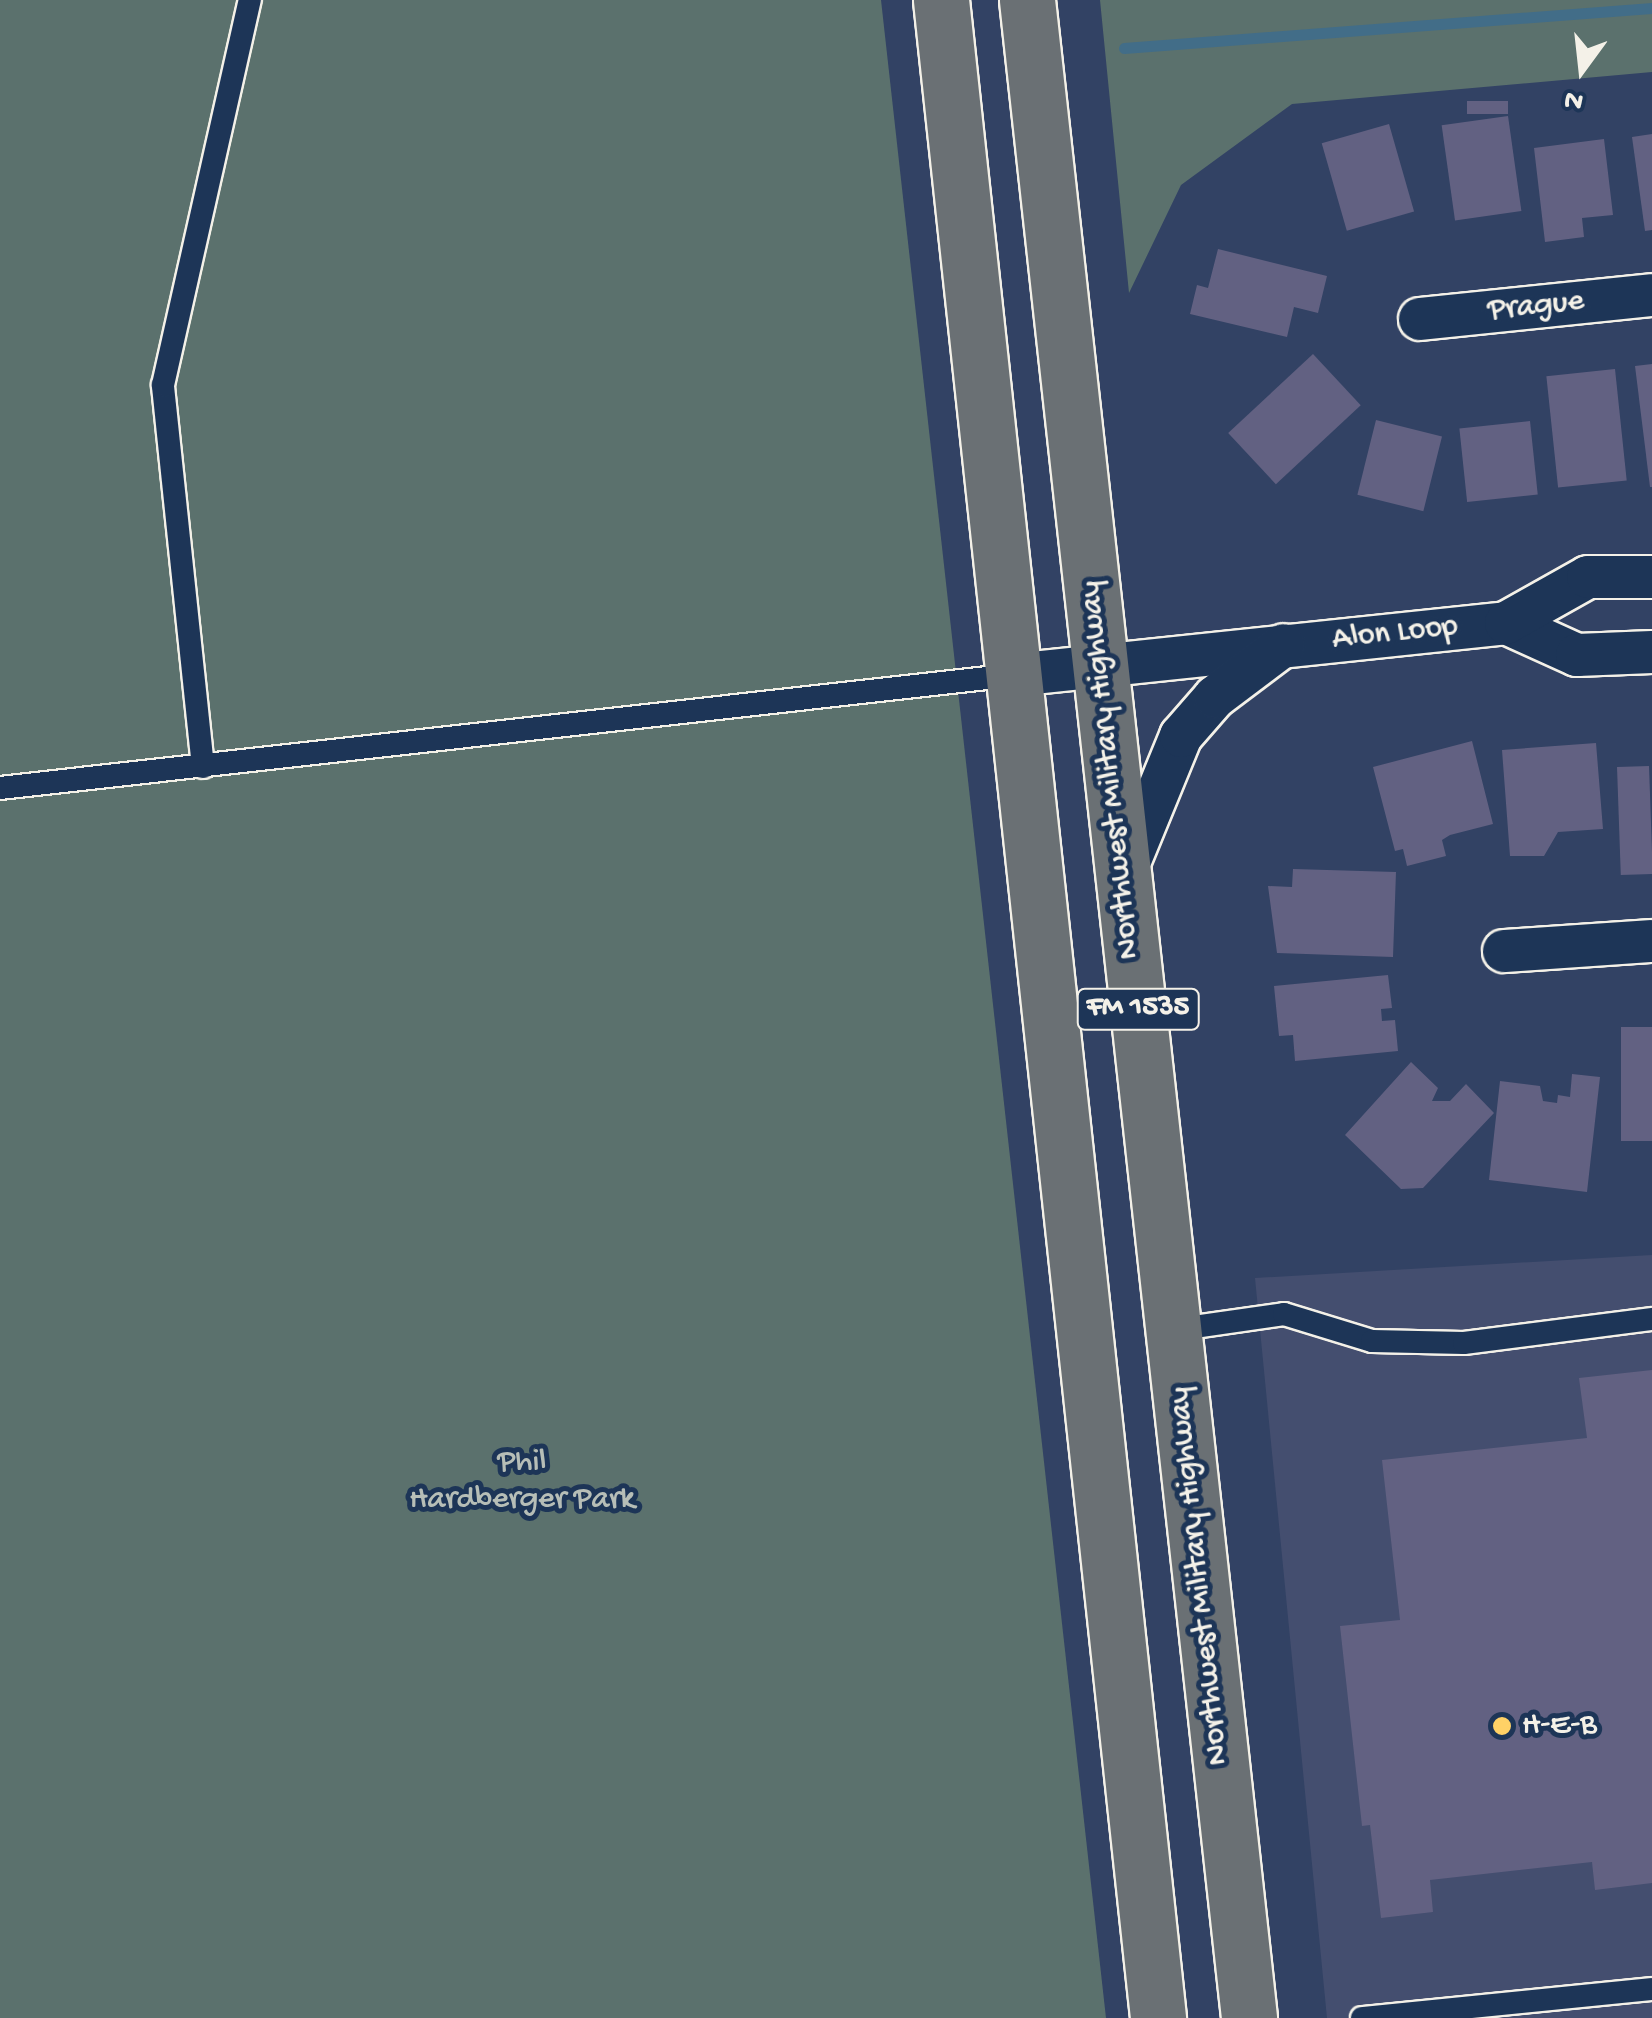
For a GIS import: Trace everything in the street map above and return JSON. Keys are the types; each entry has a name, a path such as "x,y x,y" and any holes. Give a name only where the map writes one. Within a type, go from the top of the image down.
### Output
{"main road":[{"name":"FM 1535","path":"941,0 1158,2018"},
{"name":"Northwest Military Highway","path":"1027,0 1249,2018"}],"street":[{"name":"Prague","path":"1420,319 1652,296"},
{"name":"Alon Loop","path":"1014,675 1506,623 1588,577 1652,577"},
{"name":"Alon Loop","path":"1506,623 1577,655 1652,652"},
{"path":"1123,880 1152,792 1181,736 1215,697 1284,645"},
{"path":"1504,950 1652,941"}],"lane":[{"path":"203,767 163,385 250,0"},
{"path":"0,788 1014,675"},
{"path":"1173,1330 1284,1314 1372,1340 1464,1343 1652,1319"},
{"path":"1362,2018 1652,1989"}],"shaded area":[{"path":"1652,1255 1652,2018 1327,2018 1255,1278"}],"green space":[{"name":"Phil Hardberger Park","path":"0,0 881,0 1106,2018 0,2018"},
{"path":"1100,0 1652,0 1652,72 1292,104 1181,185 1129,293"}],"building":[{"path":"1467,101 1508,101 1508,114 1467,114"},
{"path":"1508,116 1521,211 1455,220 1442,125"},
{"path":"1389,124 1414,211 1347,231 1322,143"},
{"path":"1652,134 1652,230 1645,231 1632,137"},
{"path":"1604,139 1613,215 1582,218 1584,237 1545,242 1534,148"},
{"path":"1218,249 1327,276 1318,313 1294,307 1287,337 1190,314 1197,285 1208,288"},
{"path":"1313,354 1361,405 1276,484 1228,433"},
{"path":"1652,364 1652,487 1650,487 1635,366"},
{"path":"1615,369 1627,480 1558,488 1546,376"},
{"path":"1376,420 1442,436 1423,511 1357,495"},
{"path":"1530,421 1538,495 1467,502 1459,428"},
{"path":"1472,741 1493,824 1450,835 1442,840 1446,856 1407,866 1403,849 1395,851 1373,767"},
{"path":"1596,743 1603,829 1558,832 1544,856 1510,856 1502,750"},
{"path":"1649,766 1652,874 1621,875 1617,767"},
{"path":"1293,869 1396,872 1393,957 1277,953 1268,886 1292,887"},
{"path":"1388,975 1392,1008 1381,1009 1382,1021 1395,1020 1398,1051 1295,1061 1293,1035 1279,1036 1274,986"},
{"path":"1621,1027 1652,1027 1652,1141 1621,1141"},
{"path":"1411,1062 1438,1088 1432,1101 1450,1101 1466,1084 1494,1113 1423,1188 1401,1189 1345,1135"},
{"path":"1572,1074 1600,1077 1587,1192 1489,1180 1500,1081 1540,1086 1543,1101 1557,1103 1558,1095 1570,1097"},
{"name":"H-E-B","path":"1652,1370 1652,1883 1595,1890 1592,1862 1430,1880 1433,1912 1381,1918 1370,1825 1362,1826 1340,1626 1400,1620 1382,1460 1587,1438 1579,1378"}],"waterway":[{"path":"1124,48 1652,8"}],"place":[{"name":"H-E-B","path":"1502,1726"}]}
